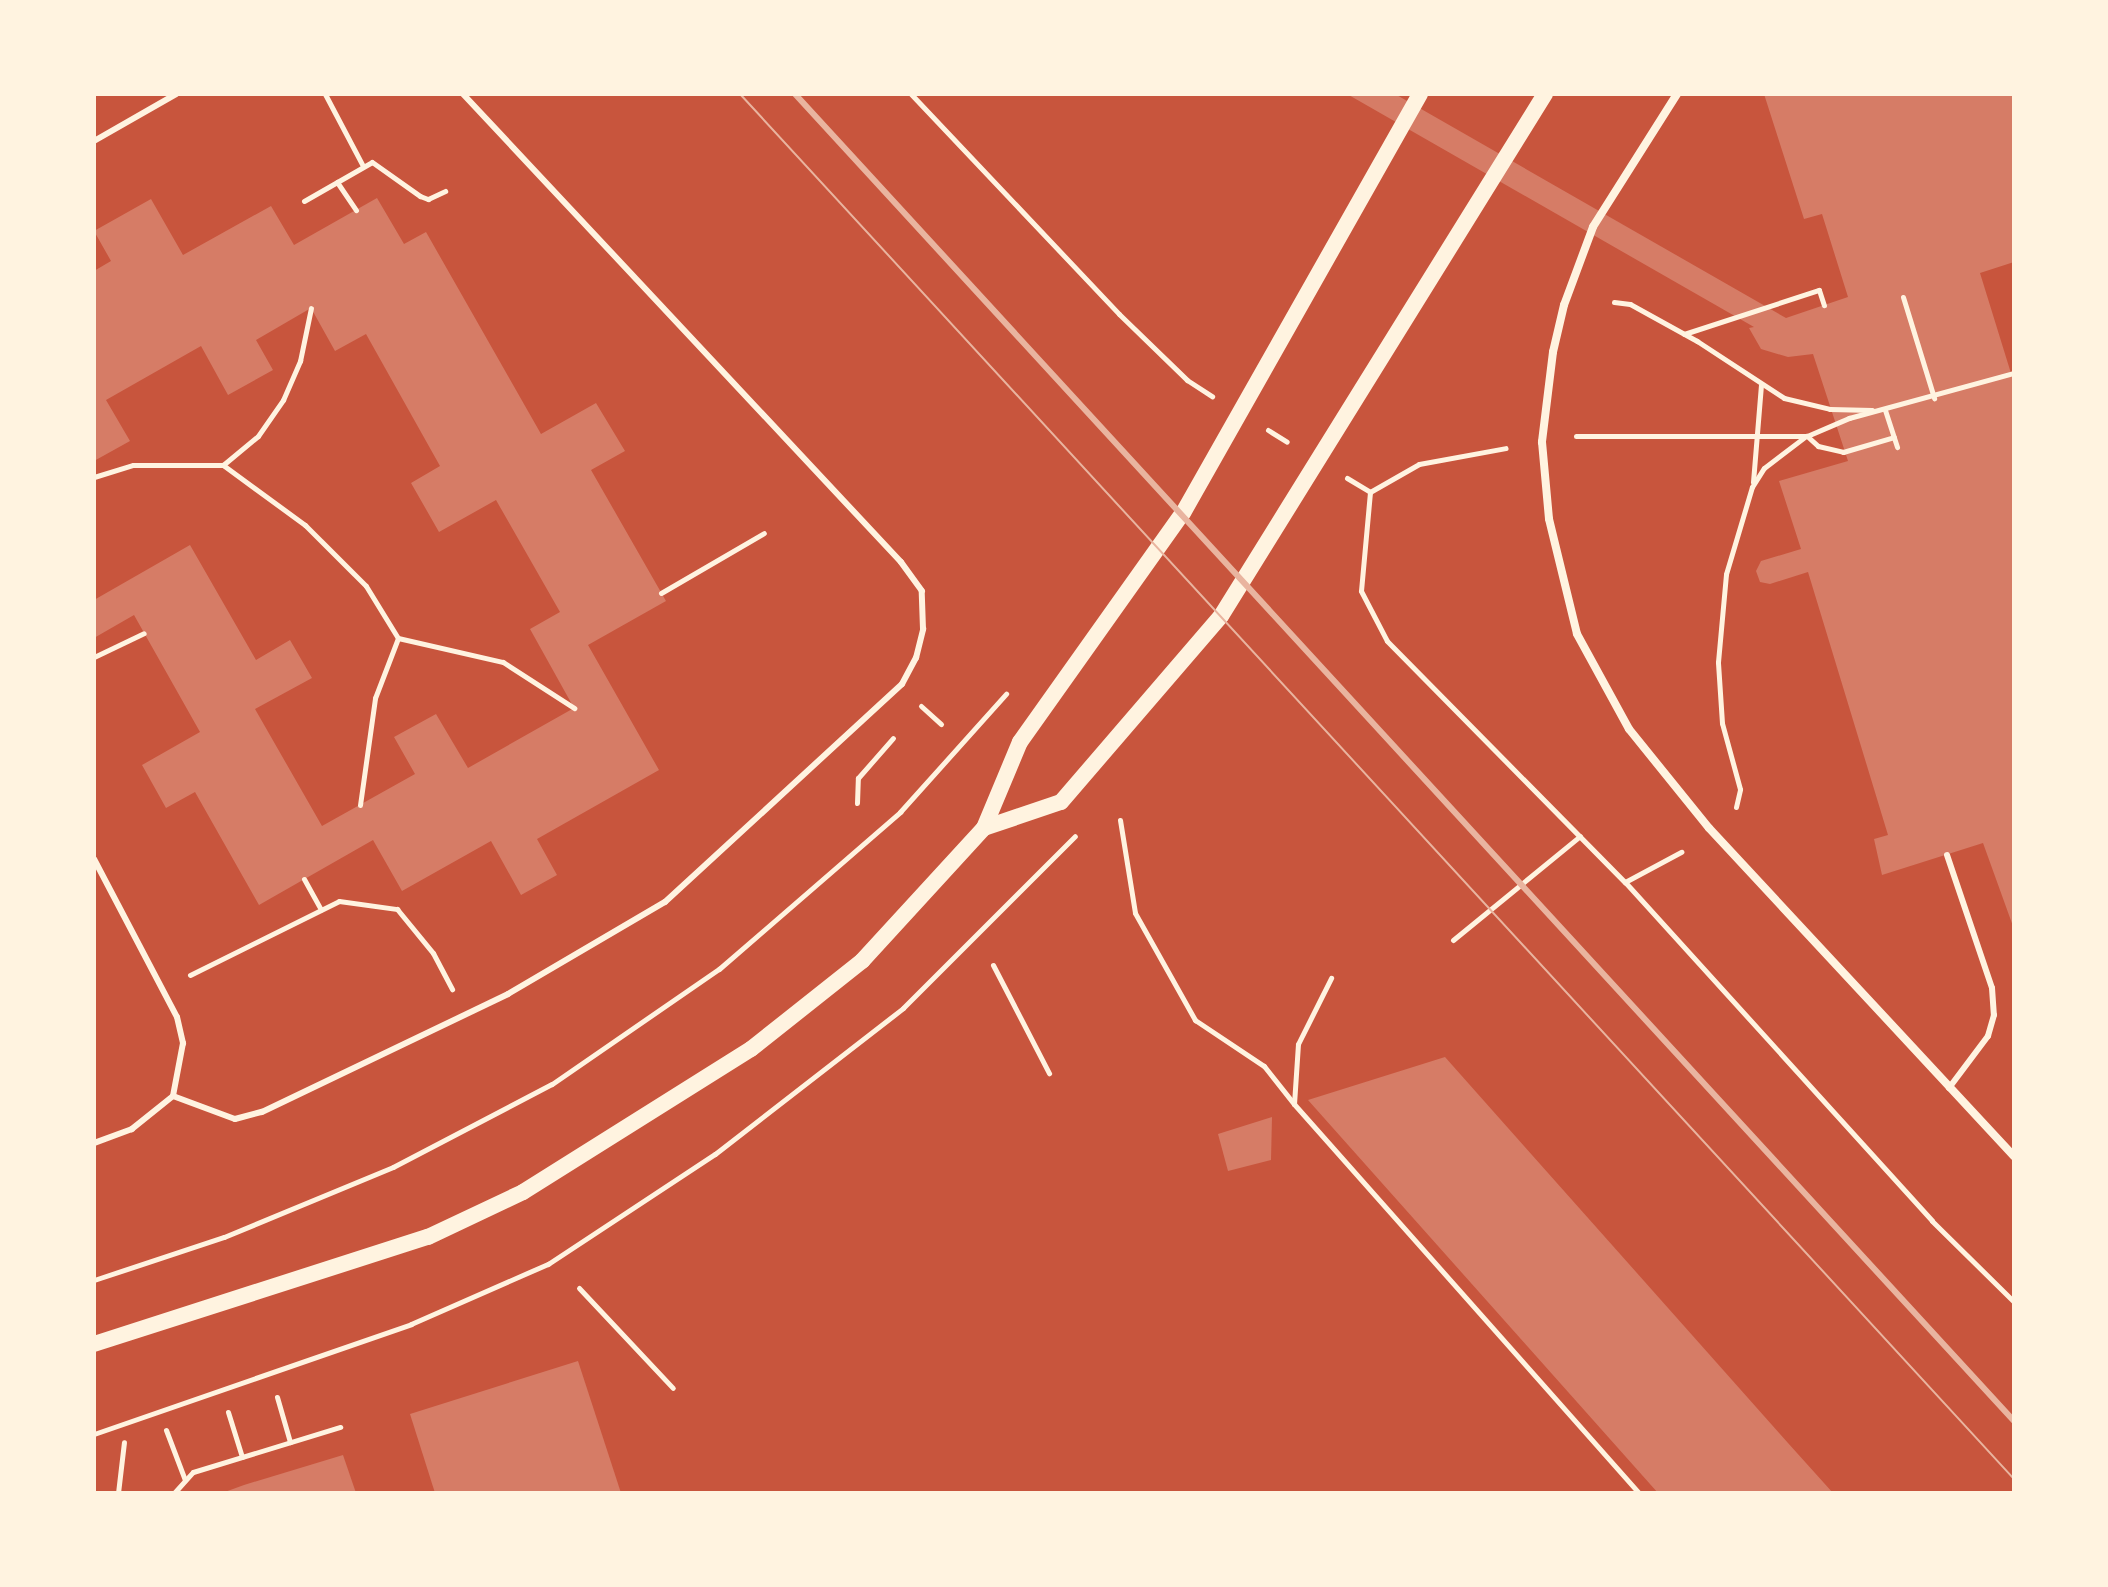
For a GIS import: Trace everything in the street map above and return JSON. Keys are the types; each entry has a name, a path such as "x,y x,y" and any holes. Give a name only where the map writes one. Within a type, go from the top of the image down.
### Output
{"main road":[{"path":"94,1344 428,1237 523,1192 680,1096 803,1009 862,961 984,828 1020,742 1183,513 1420,94"},
{"path":"984,828 1061,802 1221,616 1545,94"}],"street":[{"path":"1677,94 1593,227 1556,340 1542,442 1549,519 1566,597 1597,677 1629,729 1709,828 2014,1156"}],"lane":[{"path":"94,141 176,94"},
{"path":"173,1096 235,1119 262,1112 466,1014 665,902 902,684 923,629 922,591 901,562 463,94"},
{"path":"1947,855 1992,988 1994,1015 1988,1036 1949,1088"},
{"path":"94,859 162,989 183,1043 173,1096 132,1129 94,1143"}],"path":[{"path":"325,94 363,166"},
{"path":"911,94 1119,314 1205,392"},
{"path":"304,201 372,162 428,199 445,191"},
{"path":"337,182 356,210"},
{"path":"1683,334 1819,290 1824,305"},
{"path":"1903,297 1934,398"},
{"path":"1614,302 1630,304 1784,398 1830,409 1885,410"},
{"path":"223,465 258,436 283,400 300,361 311,308"},
{"path":"1752,487 1764,468 1807,436 2014,373"},
{"path":"1736,807 1740,789 1722,723 1718,662 1726,574 1752,487 1760,433 1761,385"},
{"path":"1885,410 1897,447"},
{"path":"1265,428 1290,444"},
{"path":"1576,436 1760,433 1807,436 1818,446 1843,452 1894,437"},
{"path":"1370,492 1419,464 1506,448"},
{"path":"94,477 133,465 223,465 315,535 366,586 398,638 503,662 574,708"},
{"path":"1355,483 1370,492"},
{"path":"1370,492 1361,591 1373,617 1429,686 1625,882 1932,1221 2014,1302"},
{"path":"661,593 764,533"},
{"path":"94,657 144,633"},
{"path":"360,805 375,698 398,638"},
{"path":"911,718 921,706 941,724"},
{"path":"857,803 858,778 900,730"},
{"path":"1120,820 1135,913 1195,1020 1264,1066 1294,1104 1639,1493"},
{"path":"1453,940 1580,836"},
{"path":"1625,882 1681,852"},
{"path":"304,879 321,910"},
{"path":"162,989 339,901 397,909 433,953 466,1014"},
{"path":"94,1434 411,1324 548,1264 715,1154 817,1076 903,1008 979,932"},
{"path":"993,965 1049,1073"},
{"path":"1294,1104 1298,1044 1331,978"},
{"path":"579,1288 673,1388"},
{"path":"277,1397 290,1442"},
{"path":"228,1412 242,1457"},
{"path":"174,1493 193,1472 340,1427"},
{"path":"166,1430 185,1480"},
{"path":"118,1493 124,1442"}],"building":[{"path":"1347,94 1395,94 1786,318 1848,297 1822,214 1804,219 1764,94 2014,94 2014,262 1980,273 2014,383 2014,929 1983,843 1882,875 1874,839 1888,835 1808,572 1770,584 1760,582 1756,571 1761,561 1801,549 1779,481 1848,461 1813,354 1788,357 1761,349 1749,328 1754,327"},
{"path":"377,198 404,244 426,232 541,434 596,403 625,451 591,470 666,601 588,645 659,770 537,839 557,875 521,895 491,841 402,891 373,840 259,905 195,792 166,808 142,765 200,732 134,615 94,638 94,600 190,545 256,660 290,640 312,678 255,709 322,826 415,774 394,737 436,714 468,768 574,708 530,629 560,612 496,500 439,532 411,483 440,466 366,334 335,351 311,308 256,340 273,370 228,395 201,346 106,400 130,441 94,461 94,271 111,261 94,231 151,199 183,255 271,206 294,245"},
{"path":"1445,1057 1833,1493 1658,1493 1308,1100"},
{"path":"1272,1117 1271,1160 1228,1171 1218,1134"},
{"path":"578,1361 621,1493 435,1493 410,1414"},
{"path":"343,1455 356,1493 222,1493 244,1485"}],"tram line":[{"path":"740,94 2014,1479"}],"railway":[{"path":"795,94 2014,1421"}]}
